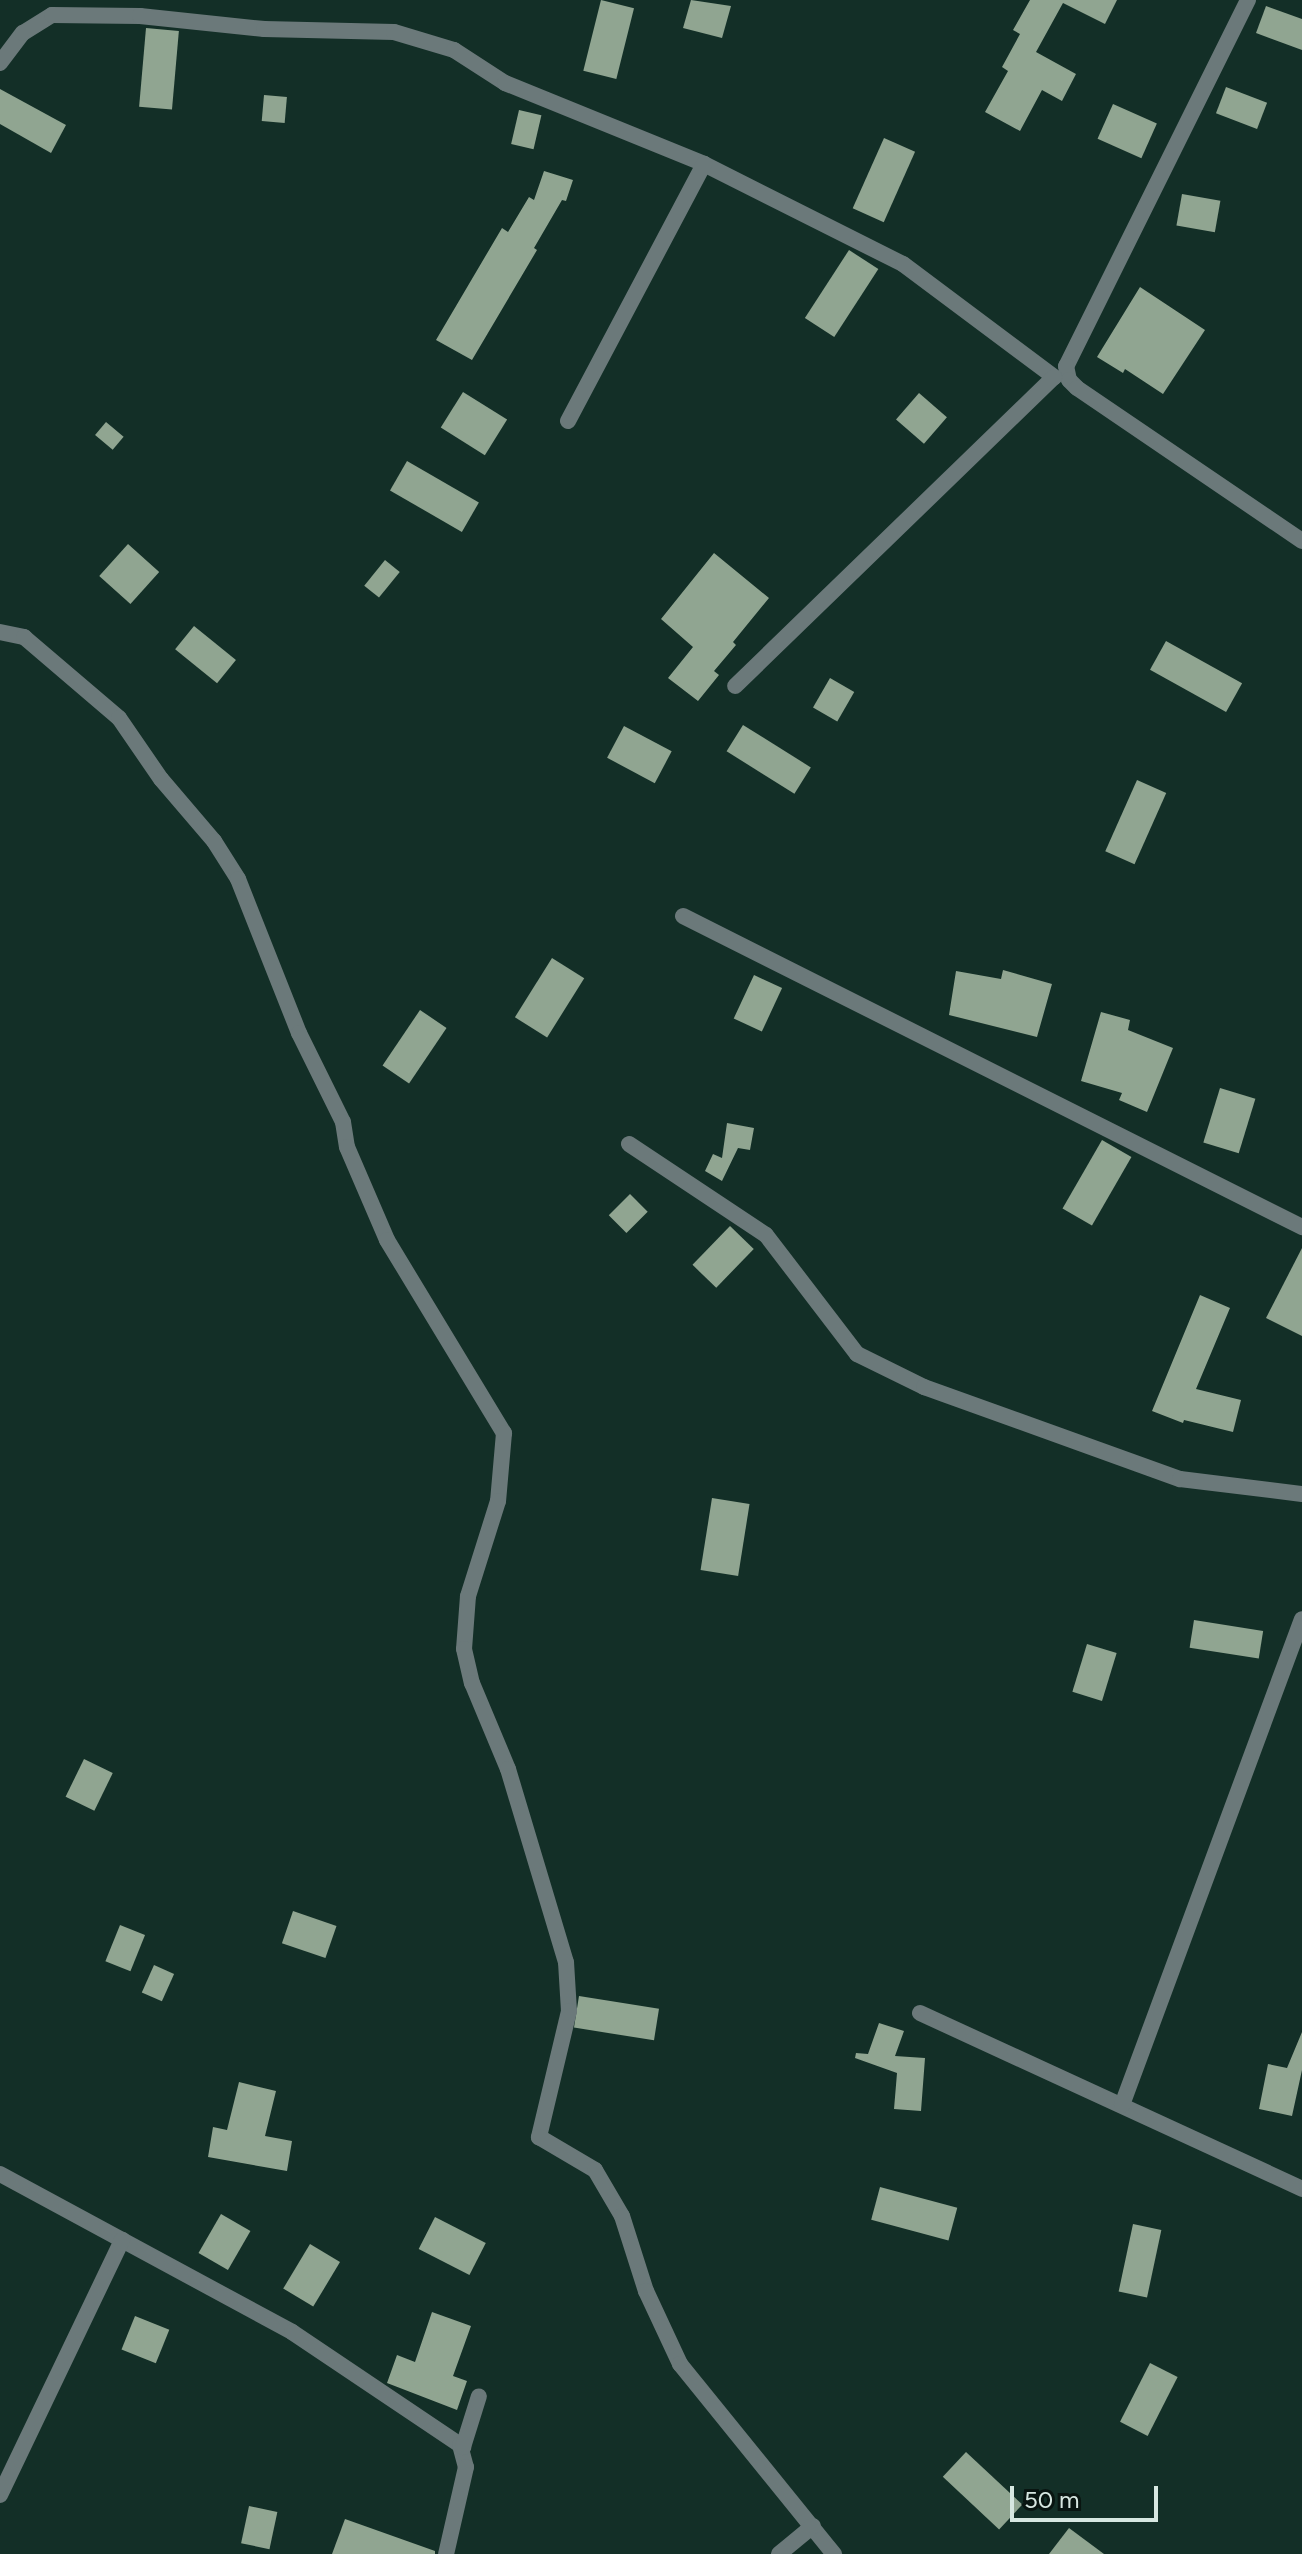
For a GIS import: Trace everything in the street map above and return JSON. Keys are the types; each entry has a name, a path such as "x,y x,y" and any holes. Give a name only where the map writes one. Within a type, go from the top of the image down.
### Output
{"street":[{"path":"1248,0 1066,366 1069,380 1077,388 1302,541"},
{"path":"0,63 23,33 52,15 140,16 264,29 394,32 454,50 505,83 704,164 903,264 1054,377 735,686"},
{"path":"568,421 704,164"},
{"path":"0,632 24,637 119,718 161,779 214,841 238,879 299,1033 343,1122 347,1147 387,1240 504,1433 498,1501 468,1596 464,1649 472,1683 508,1769 566,1962 569,2011 539,2137 595,2170 622,2216 646,2291 680,2364 834,2554"},
{"path":"683,916 1302,1227"},
{"path":"629,1144 766,1235 857,1354 924,1387 1180,1479 1302,1494"},
{"path":"1122,2105 1302,1619"},
{"path":"920,2013 1302,2189"},
{"path":"0,2174 292,2332 463,2447 479,2396"},
{"path":"0,2495 122,2240"},
{"path":"446,2554 466,2467 460,2445"},
{"path":"779,2554 813,2526"}],"building":[{"path":"601,0 634,8 616,79 583,71"},
{"path":"691,0 731,6 722,38 683,28"},
{"path":"1030,0 1117,0 1105,24 1063,3 1036,52 1076,74 1062,101 1042,90 1020,131 985,112 1008,71 1002,67 1020,34 1013,30"},
{"path":"1266,6 1302,19 1302,50 1256,33"},
{"path":"146,28 179,31 172,110 139,107"},
{"path":"1226,87 1267,103 1257,129 1216,113"},
{"path":"0,89 66,125 51,153 0,124"},
{"path":"264,95 287,97 285,123 262,121"},
{"path":"1113,104 1157,124 1141,158 1098,139"},
{"path":"519,110 541,115 534,149 511,144"},
{"path":"884,138 915,152 884,222 853,208"},
{"path":"544,171 573,180 566,201 562,200 534,248 537,250 472,360 436,340 502,228 508,232 529,197 534,200"},
{"path":"1182,194 1220,201 1215,232 1176,226"},
{"path":"849,250 878,269 834,337 805,318"},
{"path":"1140,287 1205,330 1163,394 1125,369 1123,373 1097,357"},
{"path":"463,392 507,420 485,455 441,428"},
{"path":"919,393 947,417 924,444 896,419"},
{"path":"106,422 124,437 113,450 95,435"},
{"path":"407,461 479,502 462,532 390,490"},
{"path":"128,544 159,572 130,604 99,576"},
{"path":"714,553 769,598 733,642 736,645 714,671 719,675 698,701 668,678 693,647 661,619"},
{"path":"385,560 400,572 379,598 364,586"},
{"path":"194,626 236,660 217,683 175,649"},
{"path":"1166,641 1242,683 1226,712 1150,670"},
{"path":"830,678 854,692 837,721 813,707"},
{"path":"743,725 811,767 794,794 727,751"},
{"path":"624,726 672,751 655,783 607,758"},
{"path":"1137,780 1166,793 1135,864 1105,851"},
{"path":"552,958 584,978 547,1038 515,1017"},
{"path":"1003,970 1052,984 1037,1037 949,1015 956,971 1001,979"},
{"path":"754,975 782,988 762,1032 734,1019"},
{"path":"420,1010 447,1028 409,1083 383,1066"},
{"path":"1101,1012 1130,1020 1128,1030 1173,1048 1147,1112 1119,1100 1122,1093 1081,1081"},
{"path":"1220,1088 1255,1099 1239,1153 1203,1143"},
{"path":"727,1123 754,1128 750,1150 738,1148 722,1181 705,1171 713,1154 722,1158"},
{"path":"1102,1140 1131,1157 1092,1225 1062,1208"},
{"path":"630,1194 648,1212 626,1233 609,1215"},
{"path":"730,1226 754,1249 716,1288 692,1265"},
{"path":"1302,1248 1302,1336 1266,1318"},
{"path":"1200,1295 1230,1308 1196,1389 1241,1400 1233,1432 1184,1420 1183,1423 1152,1411"},
{"path":"712,1498 750,1504 738,1576 701,1570"},
{"path":"1194,1620 1263,1631 1259,1659 1190,1648"},
{"path":"1087,1644 1117,1653 1102,1701 1072,1692"},
{"path":"84,1759 113,1773 94,1811 66,1797"},
{"path":"293,1911 336,1926 325,1958 282,1943"},
{"path":"120,1925 145,1935 130,1971 105,1961"},
{"path":"154,1965 174,1974 162,2001 142,1992"},
{"path":"579,1996 659,2009 654,2040 574,2028"},
{"path":"879,2023 904,2031 895,2056 925,2058 921,2111 894,2109 897,2073 855,2058 856,2053 868,2054"},
{"path":"1302,2032 1302,2070 1292,2116 1259,2109 1268,2064 1287,2068"},
{"path":"239,2082 276,2091 265,2136 292,2141 287,2171 208,2157 213,2127 227,2130"},
{"path":"880,2187 957,2208 948,2241 871,2220"},
{"path":"221,2214 250,2231 228,2270 198,2253"},
{"path":"435,2217 486,2243 469,2275 419,2249"},
{"path":"1133,2224 1161,2230 1147,2298 1119,2291"},
{"path":"310,2244 340,2262 313,2307 283,2289"},
{"path":"432,2312 471,2326 453,2376 467,2381 457,2410 387,2383 397,2355 415,2362"},
{"path":"135,2316 169,2330 156,2363 122,2349"},
{"path":"1150,2363 1178,2377 1148,2436 1120,2422"},
{"path":"966,2452 1022,2505 999,2529 943,2477"},
{"path":"249,2506 277,2512 269,2549 241,2543"},
{"path":"345,2519 435,2551 435,2554 332,2554"},
{"path":"1069,2528 1104,2554 1049,2554"}]}
